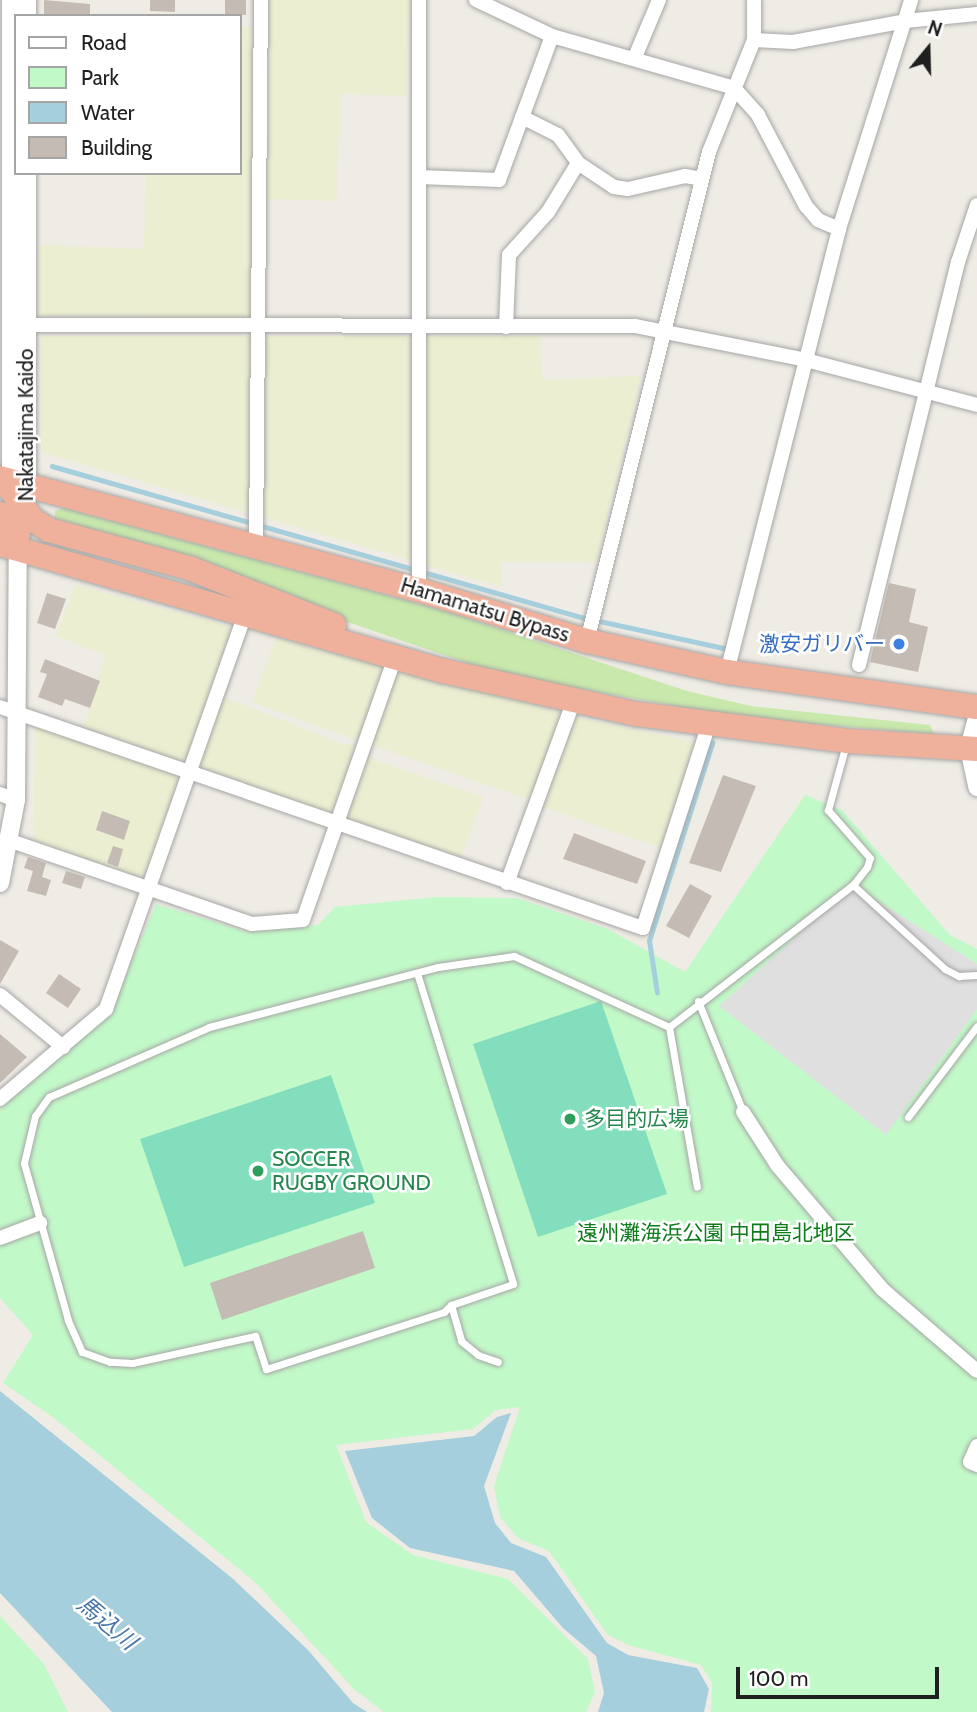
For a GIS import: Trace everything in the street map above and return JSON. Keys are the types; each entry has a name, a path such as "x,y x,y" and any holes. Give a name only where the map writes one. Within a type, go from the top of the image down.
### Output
{"highway":[{"path":"12,483 16,535"},
{"name":"Hamamatsu Bypass","path":"12,483 256,540 727,672 977,707"},
{"path":"0,514 16,535 245,615 444,671 574,700 709,724 847,741 973,748"},
{"path":"16,535 49,530 189,568 444,671"}],"street":[{"path":"11,0 14,139"},
{"path":"256,540 261,0"},
{"path":"419,0 419,585"},
{"path":"475,0 552,36 635,57 734,88 758,115 806,206 818,220 839,229"},
{"path":"635,57 659,0"},
{"path":"727,672 839,229 911,0"},
{"path":"588,634 702,180 754,40 749,1"},
{"path":"754,40 793,42 905,21 977,14"},
{"path":"419,177 499,180 552,36"},
{"path":"522,117 558,135 578,163 614,187 628,189 685,176 702,180"},
{"path":"506,327 509,254 548,212 578,163"},
{"path":"12,483 18,325 15,175"},
{"name":"Nakatajima Kaido","path":"18,325 27,175"},
{"path":"859,664 958,262 977,205"},
{"path":"18,325 664,328 806,360 977,405"},
{"path":"0,883 11,841 8,710 16,535"},
{"path":"0,1099 106,1009 245,615"},
{"path":"11,841 253,924 303,920 395,657"},
{"path":"508,883 574,700"},
{"path":"8,710 643,928 709,724"},
{"path":"977,718 973,748 977,787"},
{"path":"0,995 63,1047"},
{"path":"743,1112 777,1165 882,1289 977,1371"},
{"path":"0,1238 40,1223"},
{"path":"977,1446 970,1462 977,1465"}],"lane":[{"path":"668,1027 698,1001 853,885 870,859 828,810 847,741"},
{"path":"853,885 945,969 959,976 977,975"},
{"path":"417,972 513,1284 451,1305 444,1312 266,1369 255,1336 132,1363 110,1362 82,1352 68,1320 24,1163 35,1116 49,1097 209,1027 417,972 514,956 668,1027"},
{"path":"698,1001 743,1112"},
{"path":"908,1117 977,1026"},
{"path":"668,1027 697,1187"},
{"path":"451,1305 461,1341 478,1355 498,1362"}],"green space":[{"path":"269,0 409,0 406,96 340,94 337,201 268,199"},
{"path":"242,26 252,27 251,319 38,315 39,245 144,249 146,175 242,175"},
{"path":"42,336 539,336 543,380 641,376 596,562 502,562 502,587 41,452"},
{"path":"63,508 445,611 687,691 751,706 930,725 934,734 742,718 542,682 470,664 55,522 55,511"},
{"path":"75,585 232,627 188,757 179,761 84,726 105,655 56,636"},
{"path":"276,638 569,714 537,802 366,743 361,755 484,797 460,861 198,767 223,697 346,745 364,743 252,702"},
{"path":"575,717 703,744 668,850 542,807"},
{"path":"39,726 172,773 178,780 144,874 136,877 33,840 35,727"},
{"name":"遠州灘海浜公園 中田島北地区","path":"805,795 842,810 950,935 977,949 977,1712 711,1712 712,1683 701,1665 628,1645 607,1634 549,1551 518,1538 500,1517 494,1486 520,1407 496,1410 473,1429 336,1445 366,1522 413,1555 508,1579 588,1659 595,1692 586,1712 384,1712 354,1689 255,1582 54,1418 3,1383 33,1335 0,1298 0,1108 111,1011 156,904 247,932 318,925 335,907 437,897 517,898 608,929 685,972"},
{"name":"多目的広場","path":"601,1001 667,1194 538,1237 473,1044"},
{"name":"SOCCER RUGBY GROUND","path":"331,1075 375,1203 184,1267 140,1139"},
{"path":"0,1616 44,1664 68,1712 0,1712"}],"shaded area":[{"path":"853,885 977,964 977,1009 886,1135 719,1006"}],"water":[{"name":"馬込川","path":"0,1391 232,1578 308,1650 353,1703 367,1712 112,1712 0,1593"},
{"path":"511,1413 484,1486 495,1523 511,1543 546,1557 607,1643 628,1655 697,1668 709,1689 704,1712 598,1712 604,1693 596,1656 563,1628 514,1571 410,1548 372,1518 345,1451 474,1436 497,1417"}],"building":[{"path":"44,0 90,4 90,14 44,14"},
{"path":"150,0 175,0 175,12 150,11"},
{"path":"225,0 246,0 246,15 225,14"},
{"name":"激安ガリバー","path":"889,583 916,589 909,622 928,627 918,672 870,662"},
{"path":"47,593 66,599 55,629 37,623"},
{"path":"45,659 100,681 90,708 65,699 62,706 38,697 47,674 40,672"},
{"path":"723,775 756,786 721,872 689,863"},
{"path":"102,811 130,821 124,840 96,830"},
{"path":"574,833 646,861 637,884 563,859"},
{"path":"113,846 123,849 118,867 107,863"},
{"path":"28,857 46,863 42,877 51,880 46,896 27,891 33,871 24,868"},
{"path":"66,871 85,877 81,889 62,883"},
{"path":"690,884 712,896 689,938 666,926"},
{"path":"0,940 19,951 0,984"},
{"path":"59,974 81,989 68,1008 46,993"},
{"path":"0,1034 27,1057 0,1083"},
{"path":"363,1231 375,1268 222,1320 210,1283"}],"waterway":[{"path":"52,466 581,617 728,649"},
{"path":"657,993 649,941 712,743"}],"place":[{"name":"激安ガリバー","path":"899,644"},
{"name":"多目的広場","path":"570,1119"},
{"name":"SOCCER RUGBY GROUND","path":"258,1171"}]}
